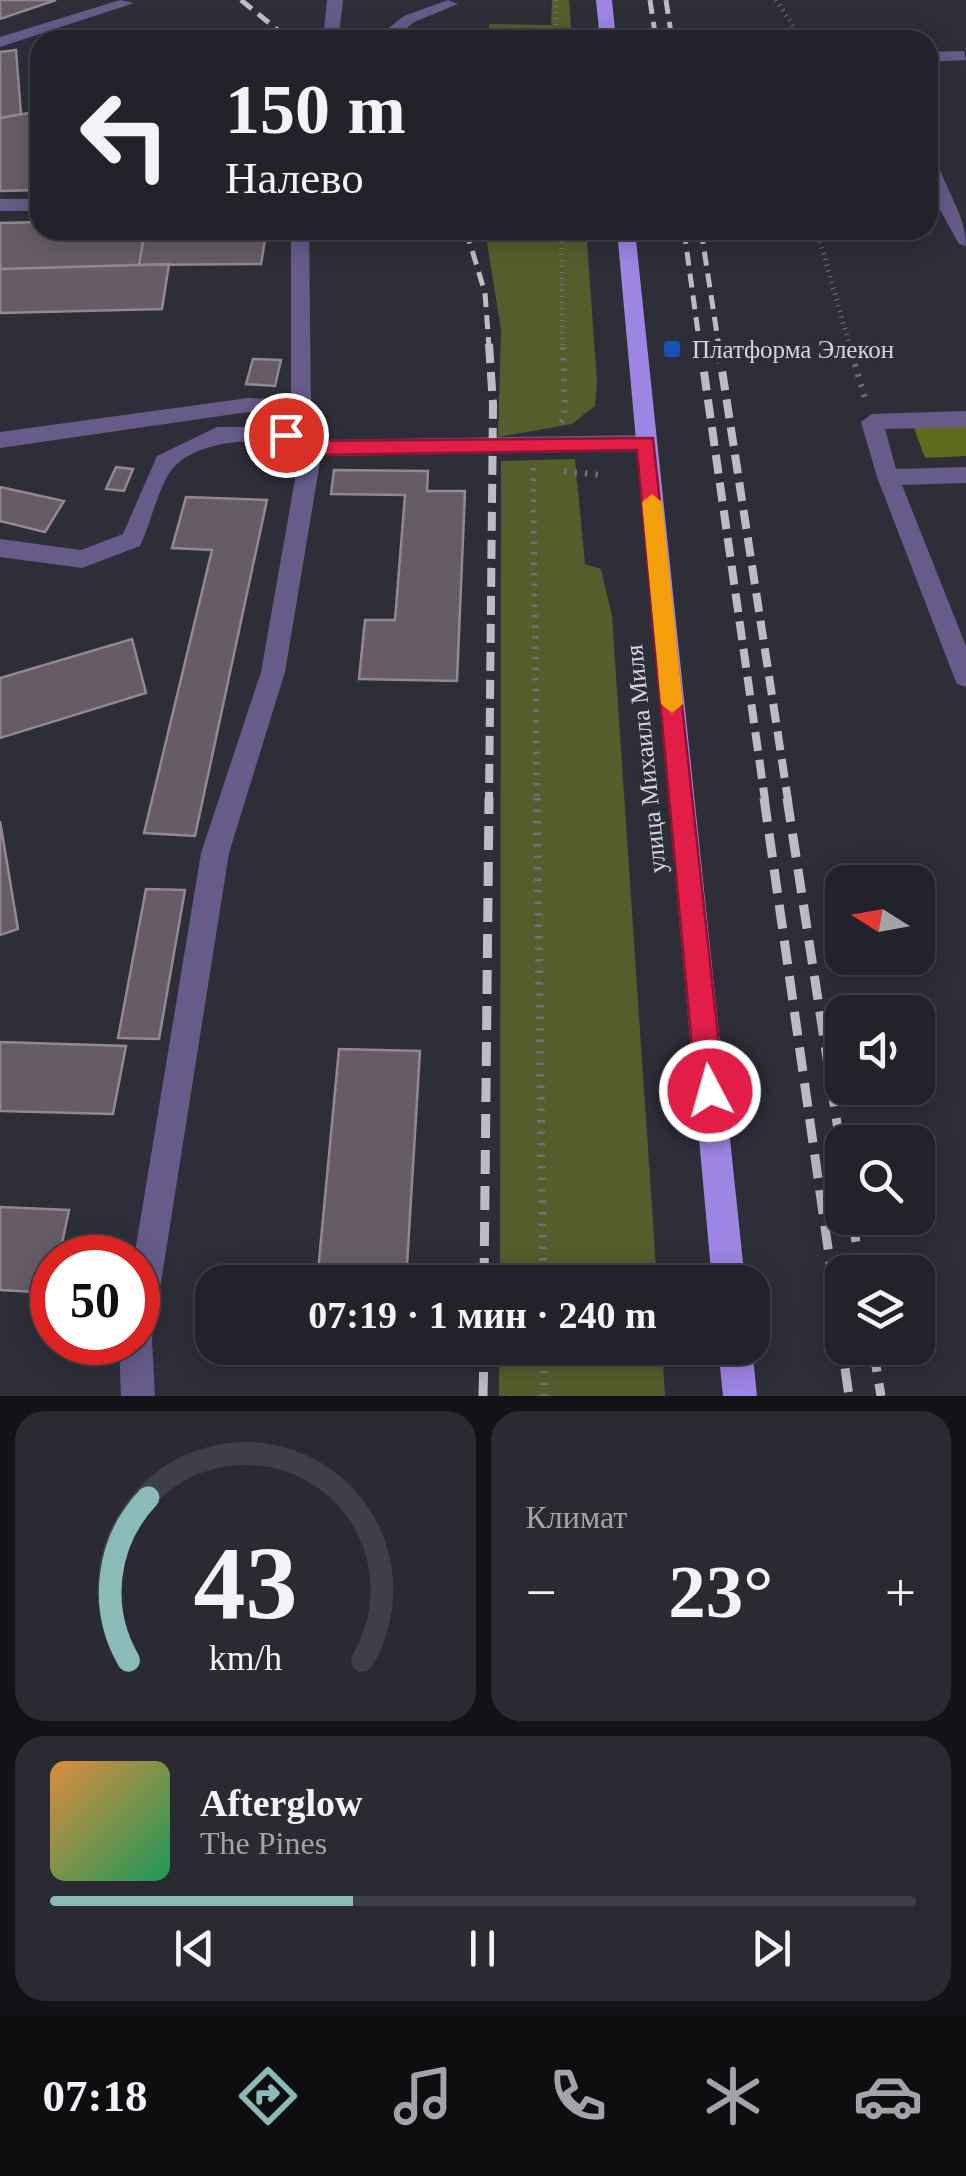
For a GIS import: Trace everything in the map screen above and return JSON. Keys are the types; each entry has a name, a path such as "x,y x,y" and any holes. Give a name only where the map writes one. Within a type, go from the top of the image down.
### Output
{"main road":[{"path":"604,0 607,30"},
{"name":"улица Михаила Миля","path":"627,240 727,1265"},
{"path":"737,1365 740,1396"}],"lane":[{"path":"332,30 335,0"},
{"path":"39,30 126,3"},
{"path":"403,30 409,20 450,4"},
{"path":"0,42 30,33"},
{"path":"938,56 964,56"},
{"path":"938,191 966,240"},
{"path":"0,205 30,205"},
{"path":"154,1235 215,853 273,672 299,442 300,240"},
{"path":"0,440 248,405 300,408"},
{"path":"966,418 872,422 888,477 966,677"},
{"path":"0,548 82,559 132,540 165,462 218,435 492,449 540,443 646,443"},
{"path":"888,477 966,475"},
{"path":"137,1365 138,1396"}],"path":[{"path":"556,0 557,30"},
{"path":"776,0 796,30"},
{"path":"542,1265 533,449 566,417 561,240"},
{"path":"820,240 872,422"},
{"path":"543,1365 544,1396"}],"green space":[{"path":"552,0 569,0 571,30 489,30 489,24 551,25"},
{"path":"487,240 587,240 597,381 595,406 572,424 498,437 501,330"},
{"path":"966,426 966,456 925,458 914,428"},
{"path":"575,459 585,564 601,569 612,616 656,1265 500,1265 501,461"},
{"path":"499,1365 663,1365 665,1396 499,1396"}],"building":[{"path":"0,0 56,0 0,19"},
{"path":"16,50 21,114 0,118 0,52"},
{"path":"30,113 30,190 0,191 0,118"},
{"path":"30,222 30,240 143,240 139,265 0,269 0,223"},
{"path":"143,240 265,240 261,264 139,265"},
{"path":"169,264 162,309 0,313 0,269"},
{"path":"253,359 281,360 275,386 246,384"},
{"path":"116,467 133,469 124,491 106,489"},
{"path":"334,470 428,471 427,491 465,491 457,681 359,679 365,620 395,620 405,495 331,494"},
{"path":"0,487 64,501 45,532 0,521"},
{"path":"186,497 267,500 195,836 144,833 212,550 172,548"},
{"path":"132,639 146,693 0,738 0,678"},
{"path":"0,821 18,929 0,935"},
{"path":"146,889 185,890 159,1039 118,1038"},
{"path":"0,1042 126,1046 113,1114 0,1111"},
{"path":"339,1049 420,1051 407,1265 319,1265"},
{"path":"0,1207 69,1210 64,1235 30,1235 30,1292 0,1290"}],"railway":[{"path":"241,0 278,30"},
{"path":"650,0 654,30"},
{"path":"666,0 670,30"},
{"path":"469,240 485,293 489,347"},
{"path":"685,240 700,347"},
{"path":"703,240 719,347"},
{"path":"489,344 493,404 489,800"},
{"path":"700,344 765,800"},
{"path":"718,344 788,800"},
{"path":"484,1265 489,798"},
{"path":"764,798 849,1396"},
{"path":"787,798 837,1125"},
{"path":"855,1235 858,1255"},
{"path":"483,1396 484,1365"},
{"path":"876,1365 881,1396"}],"slow traffic":[{"path":"652,502 672,704"}],"place":[{"name":"Платформа Элекон","path":"672,349"}],"route":[{"path":"286,435 311,448 492,449 540,443 646,443 710,1091"}]}
